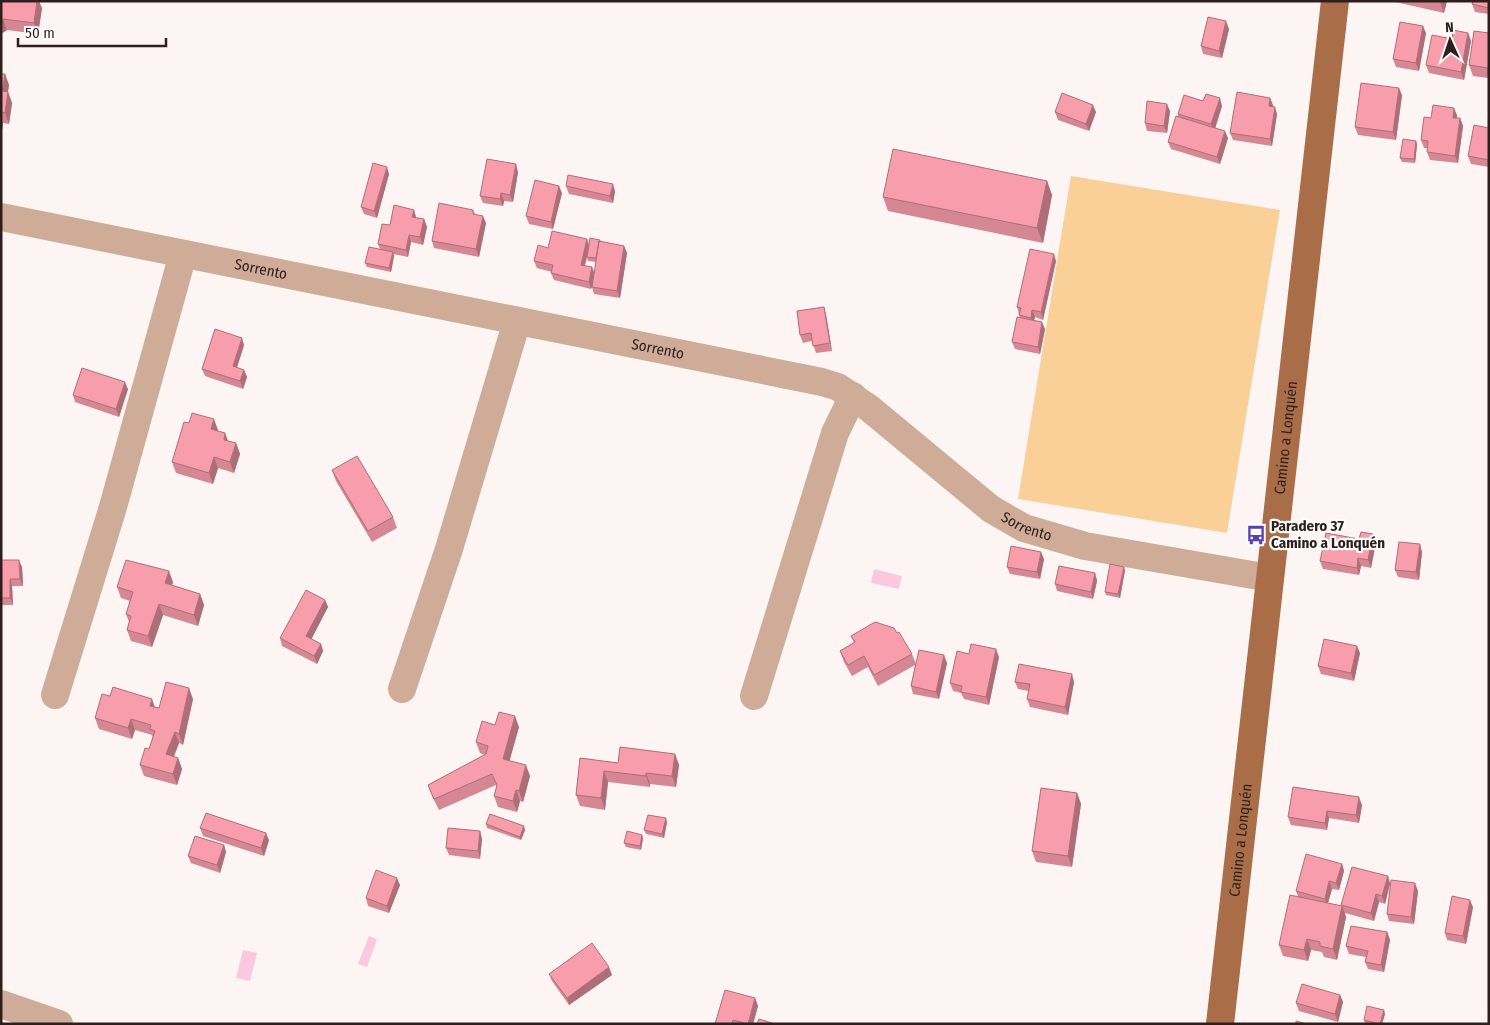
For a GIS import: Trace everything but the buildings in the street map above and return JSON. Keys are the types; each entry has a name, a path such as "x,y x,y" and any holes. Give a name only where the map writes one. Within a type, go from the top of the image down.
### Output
{"main road":[{"name":"Camino a Lonquén","path":"1220,1024 1335,1"}],"street":[{"name":"Sorrento","path":"1,217 822,382 838,387 853,396 991,509 1024,528 1085,546 1270,578"},
{"path":"55,695 113,507 183,254"},
{"path":"402,689 446,557 517,321"},
{"path":"754,696 835,433 853,396"},
{"path":"1,1004 59,1024"}],"shaded area":[{"path":"1071,176 1280,210 1227,533 1018,499"},
{"path":"874,569 902,576 899,589 871,583"},
{"path":"369,936 377,939 367,967 358,964"},
{"path":"243,950 257,953 250,981 236,978"}],"place":[{"name":"Paradero 37 Camino a Lonquén","path":"1256,535"}]}
